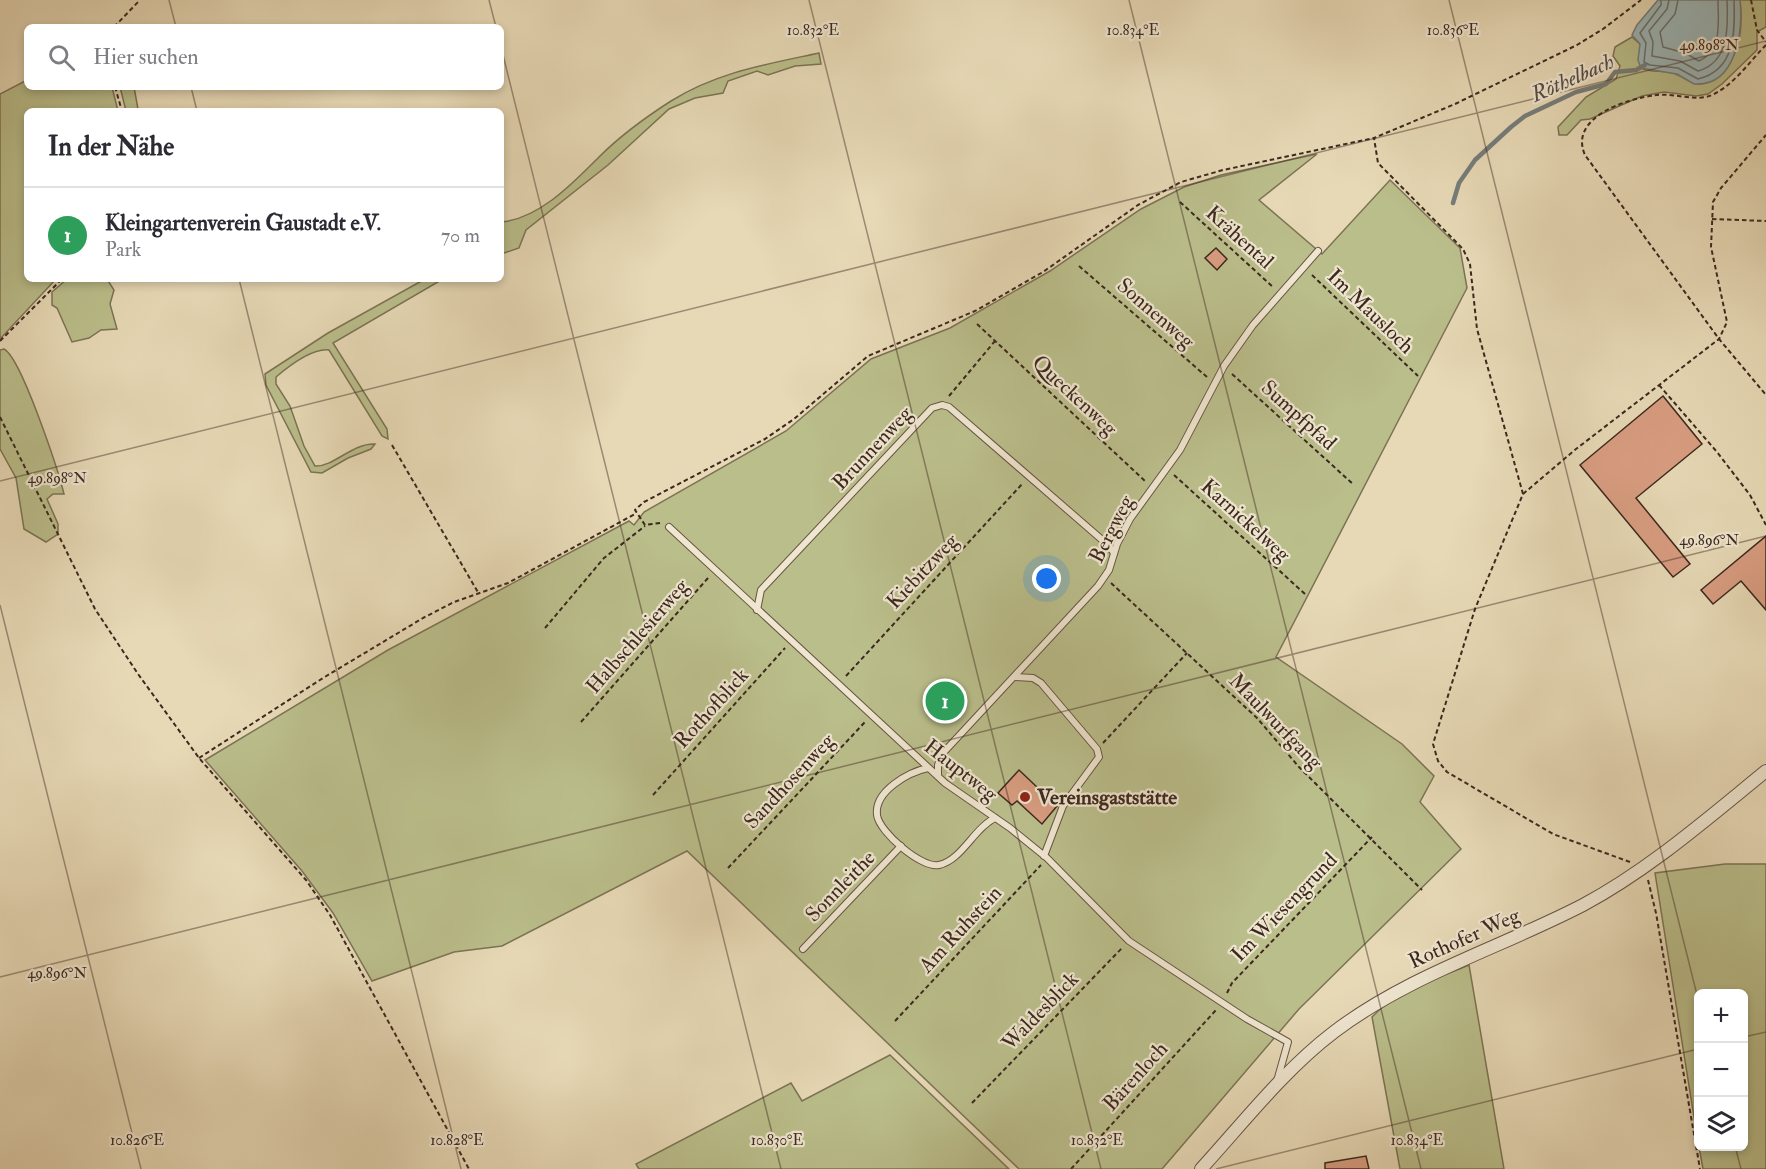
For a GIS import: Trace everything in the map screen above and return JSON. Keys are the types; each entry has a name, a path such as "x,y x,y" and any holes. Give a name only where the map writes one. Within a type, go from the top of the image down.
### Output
{"street":[{"name":"Rothofer Weg","path":"1201,1169 1275,1087 1334,1032 1392,994 1584,904 1642,869 1766,771"}],"lane":[{"name":"Bergweg","path":"938,777 938,765 943,753 1016,677 1105,576 1130,519 1192,431 1224,366 1253,325 1317,250"},
{"name":"Brunnenweg","path":"757,610 761,590 932,408 942,405 949,407 1114,553"},
{"name":"Hauptweg","path":"669,527 938,777 1046,857 1129,941 1288,1042 1275,1087"},
{"path":"1016,677 1033,678 1041,682 1097,749 1099,757 1095,765 1073,789 1063,806 1046,857"},
{"path":"928,768 906,776 889,790 879,803 877,814 880,823 900,846 925,863 940,865 956,855 982,826 995,818"},
{"name":"Sonnleithe","path":"803,949 900,846"}],"path":[{"path":"117,24 140,0"},
{"path":"200,758 323,678 423,618 508,583 636,513 635,510 644,502 765,439 794,419 868,356 975,311 1042,272 1138,206 1180,182 1223,170 1374,138 1455,104 1577,45 1603,29 1641,0"},
{"path":"1751,0 1757,30 1766,44 1735,78 1710,96 1699,98 1664,94 1636,100 1593,119 1581,136 1585,155 1719,339 1766,395"},
{"path":"116,90 121,108"},
{"path":"1700,1169 1656,913 1650,885 1642,869 1630,862 1553,834 1447,772 1438,761 1433,744 1494,558 1523,494 1719,339 1728,322 1711,247 1710,230 1715,197 1766,135"},
{"path":"1374,138 1378,163 1463,249 1470,264 1477,328 1523,494"},
{"name":"Krähental","path":"1180,202 1280,294"},
{"path":"1712,219 1766,221"},
{"name":"Sonnenweg","path":"1079,266 1214,383"},
{"name":"Im Mausloch","path":"1303,267 1418,376"},
{"path":"0,341 59,282"},
{"name":"Queckenweg","path":"977,324 1152,488"},
{"path":"942,405 995,341"},
{"name":"Sumpfpfad","path":"1224,366 1354,485"},
{"path":"1659,385 1717,452 1750,495 1766,525"},
{"path":"0,417 95,609 138,675 200,758 306,880 330,915 468,1169"},
{"path":"392,445 479,594"},
{"name":"Karnickelweg","path":"1167,469 1305,594"},
{"name":"Kiebitzweg","path":"838,685 1029,477"},
{"path":"636,513 647,524"},
{"path":"546,628 604,558 647,524 657,522 669,527"},
{"name":"Halbschlesierweg","path":"581,722 714,571"},
{"name":"Maulwurfgang","path":"1105,576 1257,718 1299,767 1372,837 1422,890"},
{"name":"Rothofblick","path":"653,795 791,642"},
{"path":"1097,749 1187,653"},
{"name":"Sandhosenweg","path":"728,868 872,716"},
{"name":"Im Wiesengrund","path":"1222,1002 1232,983 1372,837"},
{"name":"Am Ruhstein","path":"895,1021 1046,857"},
{"name":"Waldesblick","path":"972,1102 1129,941"},
{"name":"Bärenloch","path":"1071,1169 1222,1002"}],"green space":[{"path":"1740,0 1766,0 1766,27 1757,32 1757,50 1722,84 1708,94 1696,96 1664,92 1642,96 1590,119 1581,120 1567,135 1559,135 1558,127 1586,97 1616,79 1620,66 1613,56 1615,47 1632,37 1640,44 1641,68 1673,73 1699,84 1715,78 1727,66 1739,40"},
{"path":"819,53 821,64 795,66 768,75 757,71 728,81 723,93 695,98 669,109 608,165 526,230 519,248 504,253 504,221 529,214 542,207 567,188 607,149 643,120 688,91 725,76 762,65"},
{"path":"24,82 24,90 113,90 117,108 24,108 24,282 53,282 0,339 0,94"},
{"path":"121,90 135,90 138,108 125,108"},
{"path":"1317,154 1259,200 1322,254 1390,180 1460,248 1467,288 1276,657 1402,744 1434,776 1420,802 1461,849 1299,1009 1162,1169 1019,1169 687,851 502,946 454,952 372,981 333,913 302,871 205,760 388,650 629,521 634,525 644,512 786,431 871,359 950,328 1050,271 1141,209 1184,187 1221,175"},
{"path":"64,282 109,282 114,290 110,304 117,329 101,330 89,338 72,342 57,308 52,305 52,292"},
{"path":"420,282 438,282 333,343 387,429 388,439 382,436 329,350 308,355 276,377 276,384 290,406 304,446 315,466 329,463 359,447 375,444 371,449 348,458 322,473 311,472 266,385 265,374 328,333"},
{"path":"4,349 20,372 29,392 64,494 53,494 47,499 58,524 58,534 46,542 24,529 16,478 0,449 0,350"},
{"path":"1725,864 1766,864 1766,1169 1703,1169 1700,1151 1748,1151 1748,989 1694,989 1694,1117 1655,873"},
{"path":"1469,965 1504,1169 1400,1169 1372,1017 1405,992"},
{"path":"890,1055 1009,1169 639,1169 636,1164 791,1083 802,1101"}],"water":[{"path":"1658,0 1740,0 1738,41 1728,67 1720,76 1708,82 1694,84 1677,74 1641,68 1638,60 1640,44 1632,35 1637,25"}],"building":[{"path":"1216,248 1227,259 1217,270 1205,258"},
{"path":"1663,396 1702,444 1636,498 1690,564 1673,577 1580,465"},
{"path":"1766,536 1766,610 1741,581 1713,604 1701,590"},
{"name":"Vereinsgaststätte","path":"1019,770 1057,806 1042,824 1017,801 1012,805 998,793"},
{"path":"1366,1156 1369,1169 1325,1169 1325,1163"}],"waterway":[{"name":"Röthelbach","path":"1453,203 1459,183 1475,160 1525,116 1576,92 1606,84 1615,72 1636,70 1645,65"}],"place":[{"name":"Kleingartenverein Gaustadt e.V.","path":"945,701"},
{"name":"Vereinsgaststätte","path":"1025,797"}]}
